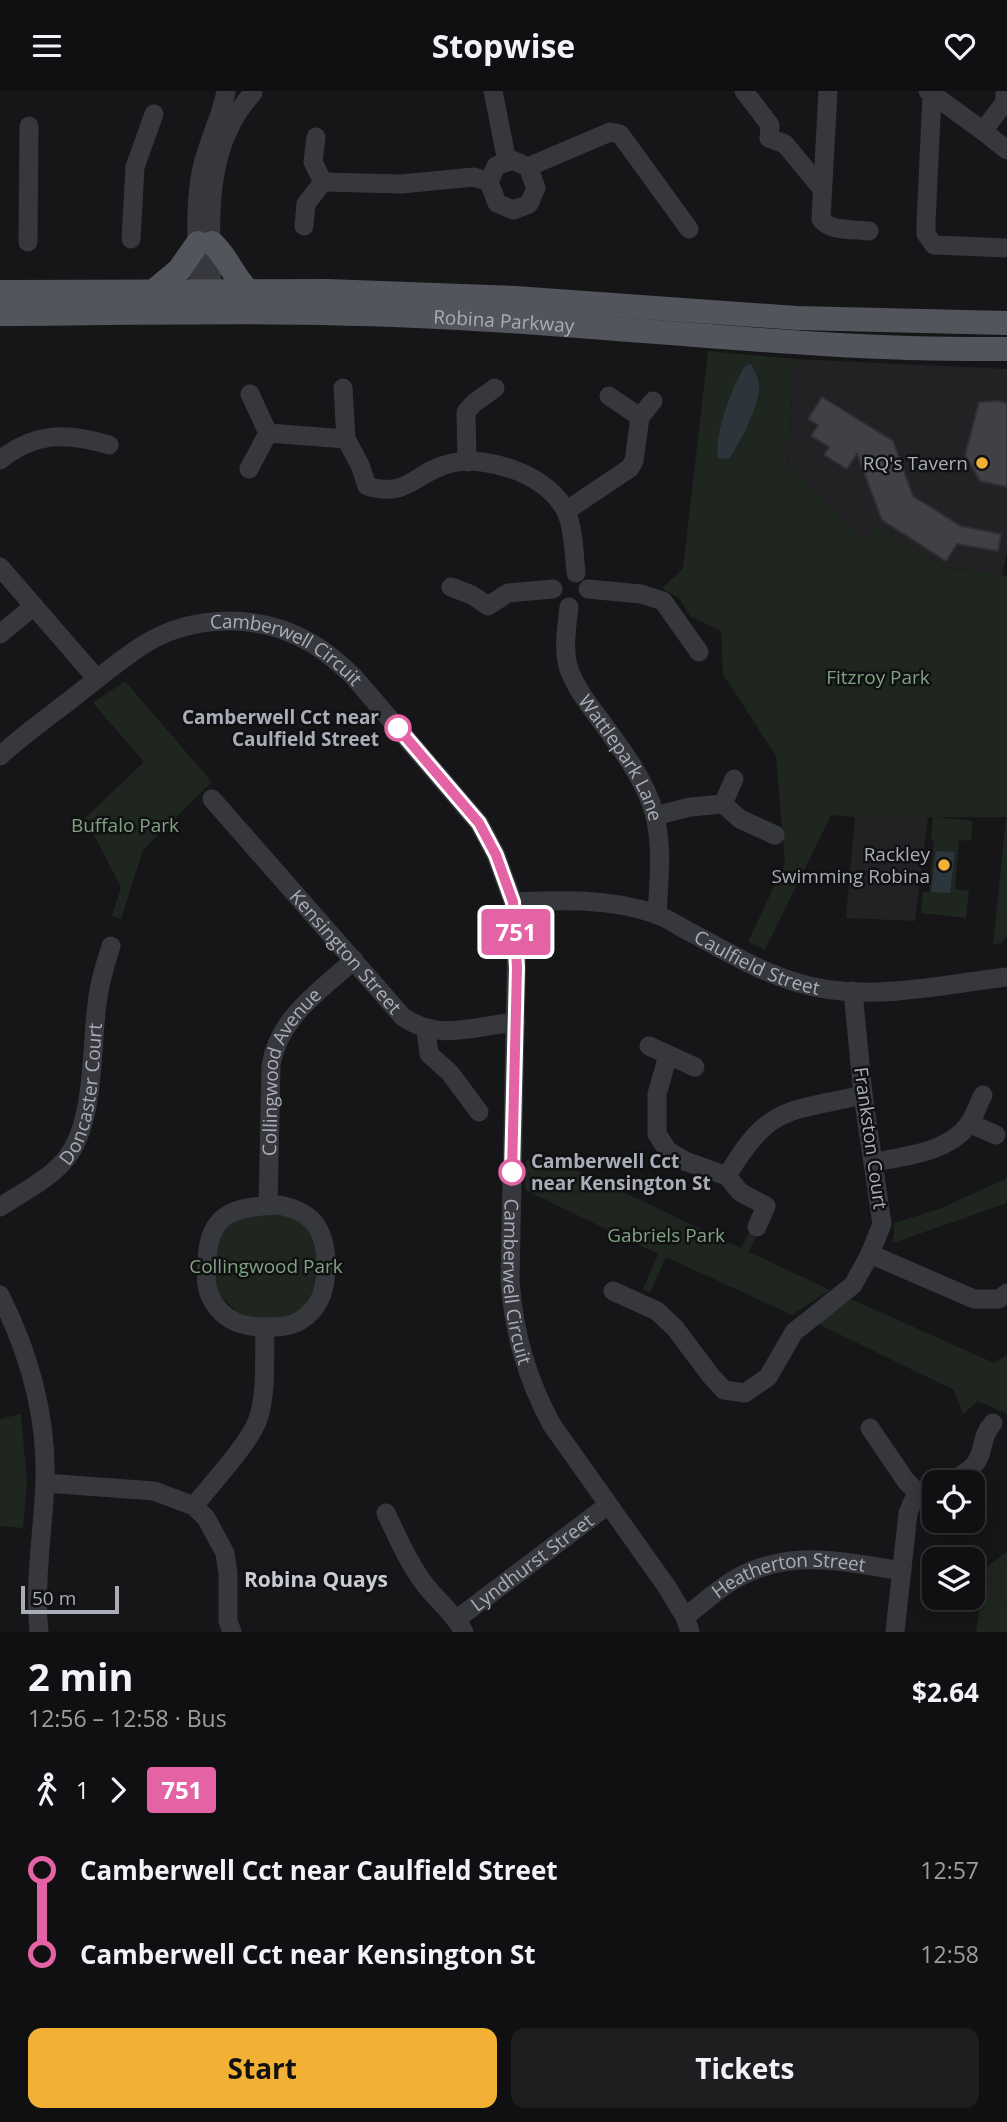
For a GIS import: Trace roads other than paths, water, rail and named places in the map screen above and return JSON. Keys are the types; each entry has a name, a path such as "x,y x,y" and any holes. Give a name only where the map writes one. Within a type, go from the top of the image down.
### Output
{"main road":[{"path":"155,290 205,243 223,252 235,278 247,290"},
{"name":"Robina Parkway","path":"0,292 155,290 205,302 247,290 515,298 797,318 1007,323"},
{"name":"Robina Parkway","path":"0,314 205,302 458,317 804,343 1007,349"}],"street":[{"path":"205,302 205,243 200,177 226,91"},
{"path":"493,91 507,162"},
{"path":"744,91 770,125 769,138 785,144 822,189"},
{"path":"828,91 821,219 825,225 869,231"},
{"path":"983,131 1005,102 1005,91"},
{"path":"205,243 216,163 232,118 250,92"},
{"path":"930,93 1007,150"},
{"path":"930,93 926,223 929,239 934,245 1007,247"},
{"path":"131,239 135,166 154,114"},
{"path":"28,242 29,126"},
{"path":"528,167 610,132 620,134 689,229"},
{"path":"316,137 313,162 323,182"},
{"path":"512,160 528,167 536,187 529,204 513,210 497,203 489,182 496,166 507,162 512,160"},
{"path":"323,182 401,184 474,177 489,182"},
{"path":"304,226 306,204 323,182"},
{"path":"343,388 346,439 360,465 367,486 385,492 402,488 425,474 452,463 490,462 519,470 553,494 566,512 572,529 576,573"},
{"path":"467,463 466,412 495,388"},
{"path":"250,394 268,433"},
{"path":"610,396 640,417"},
{"path":"566,512 630,468 634,461 640,417 653,401"},
{"path":"268,433 346,439"},
{"path":"249,469 268,433"},
{"path":"0,460 20,446 48,437 83,438 109,445"},
{"path":"0,567 97,679"},
{"path":"576,573 583,578 588,589 586,599 581,604 569,607 556,600 553,589 558,577 576,573"},
{"path":"451,587 472,595 488,606 508,593 553,589"},
{"path":"588,589 641,594 663,601 699,652"},
{"path":"0,634 34,605"},
{"name":"Wattlepark Lane","path":"569,607 566,648 568,666 578,688 631,764 655,816 660,862 657,915"},
{"name":"Camberwell Circuit","path":"0,756 97,679 164,634 203,623 223,621 258,624 290,633 309,642 353,676 479,823 496,855 513,902 517,934 511,1227 512,1308 521,1354 540,1402 566,1447 667,1587 687,1624"},
{"path":"723,804 734,779"},
{"name":"Kensington Street","path":"212,799 403,1017 426,1030"},
{"path":"655,816 690,807 723,804"},
{"path":"723,804 728,811 747,823 775,835"},
{"name":"Caulfield Street","path":"513,902 571,899 627,907 657,915 751,965 796,983 853,991 904,991 1007,977"},
{"name":"Doncaster Court","path":"0,1207 54,1171 68,1157 76,1143 86,1111 100,984 111,946"},
{"name":"Collingwood Avenue","path":"268,1206 270,1079 275,1044 287,1023 298,1011 354,960"},
{"name":"Frankston Court","path":"613,1291 628,1309 657,1311 675,1328 724,1389 744,1393 768,1377 794,1332 853,1285 882,1224 875,1162 863,1095 853,991"},
{"path":"479,1112 450,1073 429,1053 426,1030 453,1031 516,1023"},
{"path":"649,1046 695,1067"},
{"path":"668,1056 657,1094 657,1135 667,1151 685,1161 727,1176 740,1192 766,1206 757,1227"},
{"path":"727,1176 752,1137 789,1110 863,1095"},
{"path":"875,1162 912,1155 954,1140 969,1123 983,1095"},
{"path":"969,1123 996,1135"},
{"path":"268,1206 287,1207 304,1213 322,1234 326,1255 325,1287 312,1311 294,1323 265,1327 243,1325 224,1314 207,1291 207,1243 215,1226 230,1213 239,1208 268,1206"},
{"path":"870,1254 974,1299 999,1299 1007,1293"},
{"path":"0,1295 18,1336 34,1387 43,1435 45,1483 37,1580 38,1632"},
{"path":"194,1506 248,1438 258,1421 262,1402 265,1327"},
{"path":"967,1470 979,1458 985,1431 993,1423"},
{"path":"870,1428 906,1481 922,1488"},
{"path":"45,1483 154,1491 194,1506 206,1518 225,1553 228,1573 228,1621 232,1632"},
{"path":"895,1632 908,1513 922,1495"},
{"name":"Lyndhurst Street","path":"461,1625 608,1505"},
{"path":"386,1513 402,1548 425,1584 461,1625"},
{"name":"Heatherton Street","path":"687,1624 738,1577 788,1559 828,1559 902,1571"}],"place":[{"name":"RQ's Tavern","path":"982,463"},
{"name":"Camberwell Cct near Caulfield Street","path":"398,728"},
{"name":"Rackley Swimming Robina","path":"944,865"},
{"name":"Camberwell Cct near Kensington St","path":"512,1172"}],"district":[{"name":"Robina Quays","path":"316,1579"}],"park label":[{"name":"Fitzroy Park","path":"878,677"},
{"name":"Buffalo Park","path":"125,825"},
{"name":"Gabriels Park","path":"666,1235"},
{"name":"Collingwood Park","path":"266,1266"}]}
